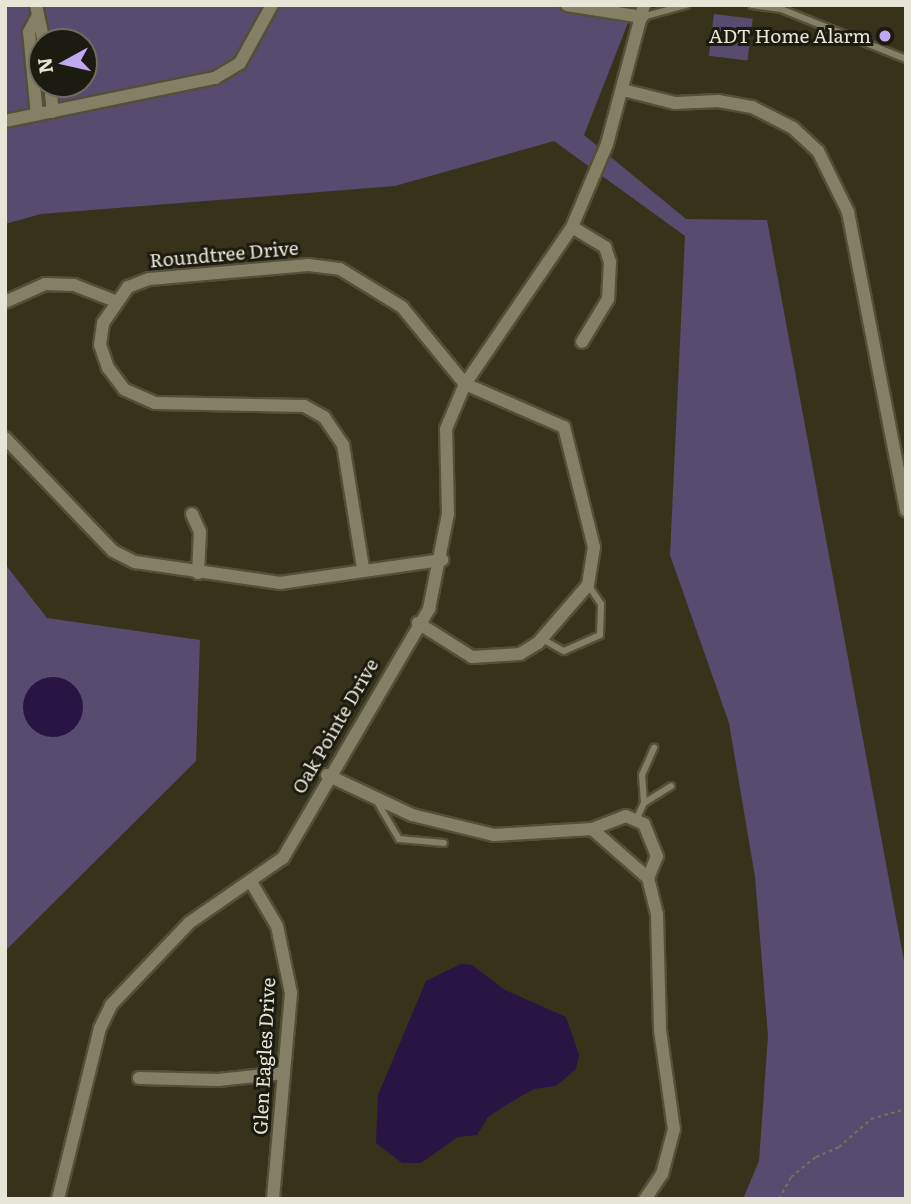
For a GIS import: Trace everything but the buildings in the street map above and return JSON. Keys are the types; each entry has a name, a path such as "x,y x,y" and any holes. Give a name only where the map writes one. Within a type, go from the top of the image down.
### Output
{"street":[{"path":"5,121 215,78 240,62 272,5"},
{"path":"567,5 643,11"},
{"path":"37,11 29,32 37,115"},
{"name":"Oak Pointe Drive","path":"58,1199 100,1028 111,1005 189,923 283,858 327,775 418,622 429,609 442,560 448,514 446,429 465,384 572,227 623,90 643,11"},
{"path":"623,90 676,103 718,101 752,107 793,128 830,168 848,212 906,510"},
{"path":"52,98 53,112"},
{"path":"572,227 605,247 611,268 608,299 582,342"},
{"name":"Roundtree Drive","path":"115,301 128,287 149,279 308,265 340,270 402,307 465,384"},
{"path":"5,302 45,284 74,285 115,301 103,323 100,345 108,368 124,388 155,403 303,406 324,417 344,445 363,568"},
{"path":"418,622 472,657 520,654 542,639 588,585 594,547 564,427 465,384"},
{"path":"5,438 113,551 135,562 280,583 363,568 442,560"},
{"path":"192,514 200,531 198,573"},
{"path":"327,775 412,815 494,835 592,829 606,819 626,816 636,820 653,837 657,856 648,878"},
{"path":"592,829 648,878 657,914 660,1030 674,1129 662,1174 645,1199"},
{"name":"Glen Eagles Drive","path":"251,882 277,926 288,963 291,993 273,1199"},
{"path":"139,1078 218,1080 284,1073"}],"lane":[{"path":"643,11 686,5"},
{"path":"752,5 781,9 906,59"},
{"path":"542,639 564,651 600,635 601,604 588,585"},
{"path":"636,820 644,803 642,775 654,748"},
{"path":"644,803 671,786"},
{"path":"376,800 399,839 444,843"}],"path":[{"path":"779,1199 791,1177 816,1157 839,1147 871,1119 906,1109"}],"shaded area":[{"path":"5,5 635,5 584,135 686,219 767,220 906,972 906,1199 743,1199 759,1161 768,1036 755,877 729,723 670,555 685,236 554,141 395,186 41,214 5,224"},
{"path":"714,14 753,19 751,37 712,32"},
{"path":"711,38 750,43 748,61 709,56"},
{"path":"5,564 47,618 200,640 196,761 5,951"},
{"path":"47,677 59,677 78,690 83,707 81,719 70,732 59,737 47,737 28,724 23,713 23,701 36,682"},
{"path":"461,964 472,965 505,990 566,1017 579,1055 576,1069 556,1086 534,1089 488,1117 477,1135 458,1137 421,1163 402,1163 376,1143 378,1095 426,981"}],"place":[{"name":"ADT Home Alarm","path":"885,36"}]}
